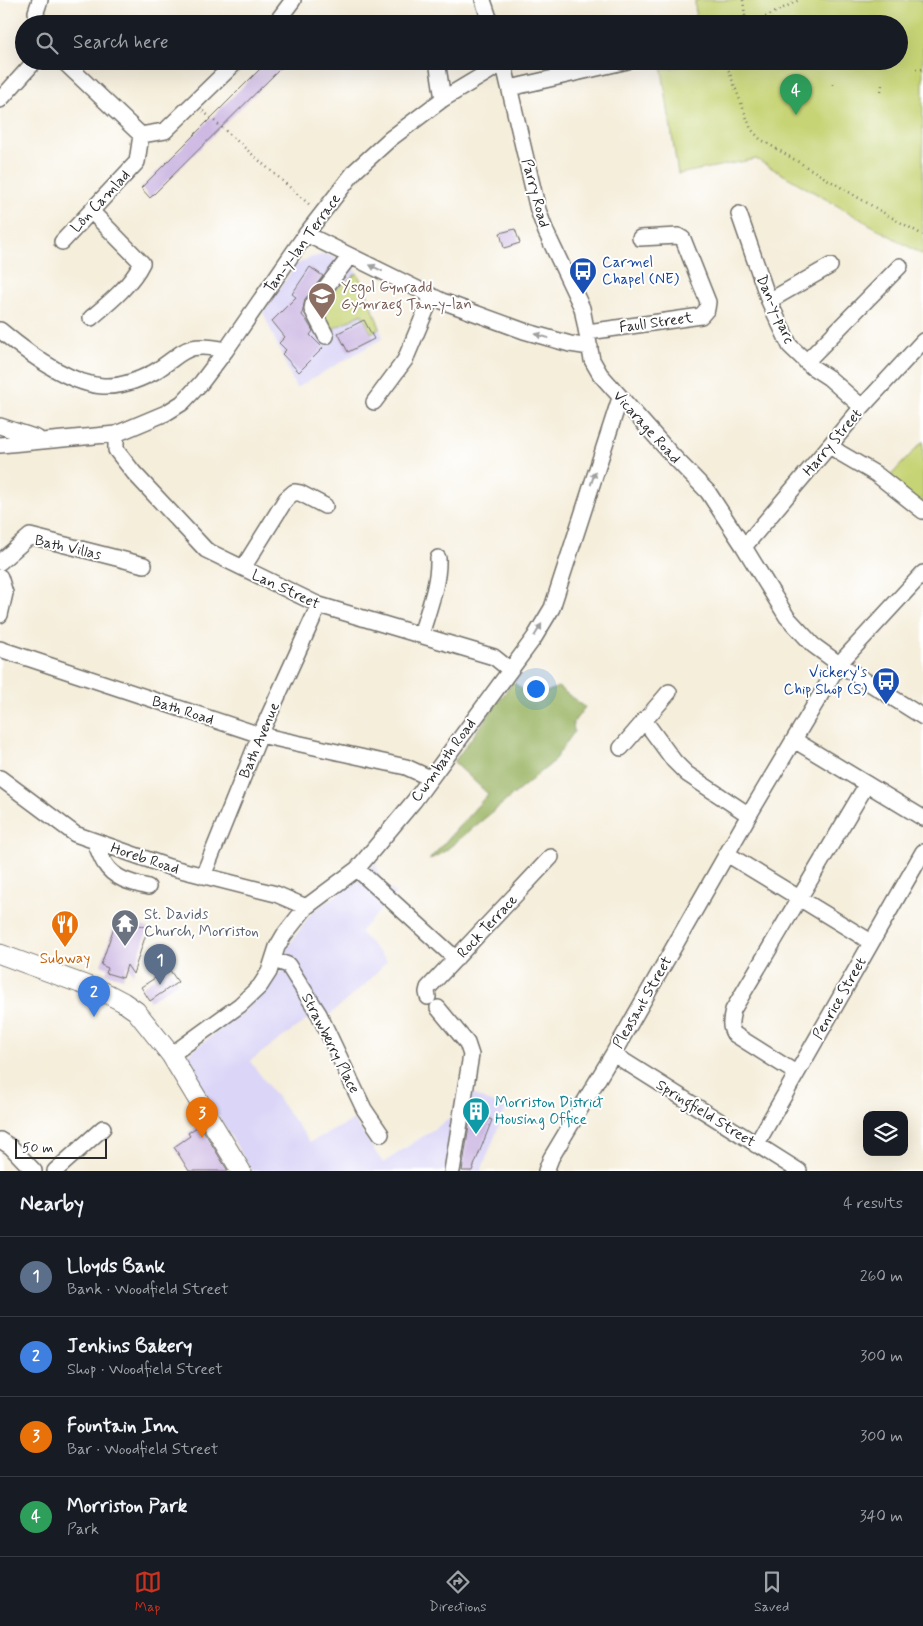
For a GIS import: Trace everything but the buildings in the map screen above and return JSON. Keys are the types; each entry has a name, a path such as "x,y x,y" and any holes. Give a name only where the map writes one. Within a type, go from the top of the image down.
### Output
{"main road":[{"path":"0,954 104,992 136,1011 171,1055 241,1171"}],"street":[{"path":"36,15 40,0"},
{"path":"282,15 293,0"},
{"path":"483,0 488,15"},
{"path":"0,100 27,70"},
{"path":"73,70 141,134 165,131 228,70"},
{"path":"438,70 443,99"},
{"name":"Tan-y-lan Terrace","path":"0,444 116,434 166,414 182,402 201,383 226,350 306,234 355,170 390,139 443,99 490,70"},
{"name":"Parry Road","path":"505,70 538,210 546,232 582,308 590,348"},
{"path":"510,88 589,70"},
{"name":"Lôn Camlad","path":"62,242 137,162 141,134"},
{"path":"91,318 114,299 142,263 92,211"},
{"name":"Dan-y-parc","path":"739,214 770,301 790,346 806,362 829,378 862,406"},
{"path":"306,234 432,296 524,330 590,348"},
{"name":"Faull Street","path":"588,332 701,316 707,310 708,302 683,239 678,236 640,238"},
{"path":"326,336 312,309 313,304 350,256"},
{"path":"770,301 830,266"},
{"path":"806,362 900,266"},
{"path":"374,402 405,360 432,296"},
{"path":"0,330 29,354 78,381 103,386 132,382 153,372 179,353 194,346 210,346 226,350"},
{"name":"Harry Street","path":"744,547 862,406 923,341"},
{"name":"Vicarage Road","path":"590,348 592,360 600,374 671,454 708,492 744,547 786,618 813,645 839,664 923,717"},
{"name":"Cwmbath Road","path":"171,1055 240,1005 260,986 269,972 277,947 306,907 357,869 414,801 534,638 552,608 620,398"},
{"path":"0,426 44,440"},
{"name":"Lan Street","path":"116,434 116,450 134,473 206,550 318,605 494,657 510,669"},
{"path":"830,445 876,474 923,511"},
{"path":"243,568 286,499 294,492 300,493 325,506"},
{"name":"Bath Villas","path":"0,562 30,536 144,565"},
{"path":"421,635 438,571 438,558"},
{"path":"644,720 674,761 687,774 749,815 839,664 923,573"},
{"path":"0,577 5,593 0,615"},
{"name":"Bath Avenue","path":"203,876 260,735 318,605"},
{"name":"Bath Road","path":"0,649 260,735 406,767 430,778"},
{"path":"621,748 669,692"},
{"path":"794,740 923,818"},
{"name":"Horeb Road","path":"0,778 75,834 169,867 276,894 306,907"},
{"path":"796,1073 734,1034 730,1028 733,1010 866,784"},
{"name":"Pleasant Street","path":"546,1171 551,1158 613,1054 749,815"},
{"path":"95,842 105,865 115,875 129,882 148,887"},
{"name":"Penrice Street","path":"756,1144 923,852"},
{"path":"726,854 871,942"},
{"name":"Rock Terrace","path":"452,1171 471,1054 467,1043 426,992 550,857"},
{"path":"357,869 456,959"},
{"name":"Strawberry Place","path":"274,960 288,964 319,1014 364,1109 381,1134"},
{"name":"Springfield Street","path":"613,1054 799,1171"},
{"path":"55,1171 103,1128"},
{"path":"0,1140 12,1147 34,1171"}],"path":[{"path":"743,0 745,15"},
{"path":"770,15 799,0"},
{"path":"916,69 923,69"},
{"path":"728,70 751,129 760,139 923,234"},
{"path":"833,84 833,89"},
{"path":"882,85 882,91"},
{"path":"194,103 320,215"}],"shaded area":[{"name":"Ysgol Gynradd Gymraeg Tan-y-lan","path":"325,254 353,265 366,290 383,338 296,388 263,312 296,265 309,258"},
{"path":"376,862 380,881 396,893 360,932 387,961 366,984 314,1028 308,1019 250,1061 310,1142 354,1120 383,1163 452,1117 457,1094 469,1093 506,1108 481,1171 252,1171 183,1058 247,1009 280,973 287,948 312,912 358,880"}],"green space":[{"path":"695,0 923,0 923,255 756,159 678,174 662,70 908,70 908,15 696,15"},
{"path":"357,273 366,290 380,328 371,333 362,314 329,331 316,306"},
{"path":"923,441 923,519 882,485"},
{"path":"513,682 533,698 558,687 585,707 573,723 574,732 552,763 445,851 429,860 488,794 454,762"}],"place":[{"name":"Morriston Park","path":"796,115"},
{"name":"Carmel Chapel (NE)","path":"583,295"},
{"name":"Ysgol Gynradd Gymraeg Tan-y-lan","path":"322,320"},
{"name":"Vickery's Chip Shop (S)","path":"886,705"},
{"name":"St. Davids Church, Morriston","path":"125,947"},
{"name":"Subway","path":"65,948"},
{"name":"Lloyds Bank","path":"160,985"},
{"name":"Jenkins Bakery","path":"94,1017"},
{"name":"Morriston District Housing Office","path":"476,1135"},
{"name":"Fountain Inn","path":"202,1138"}]}
